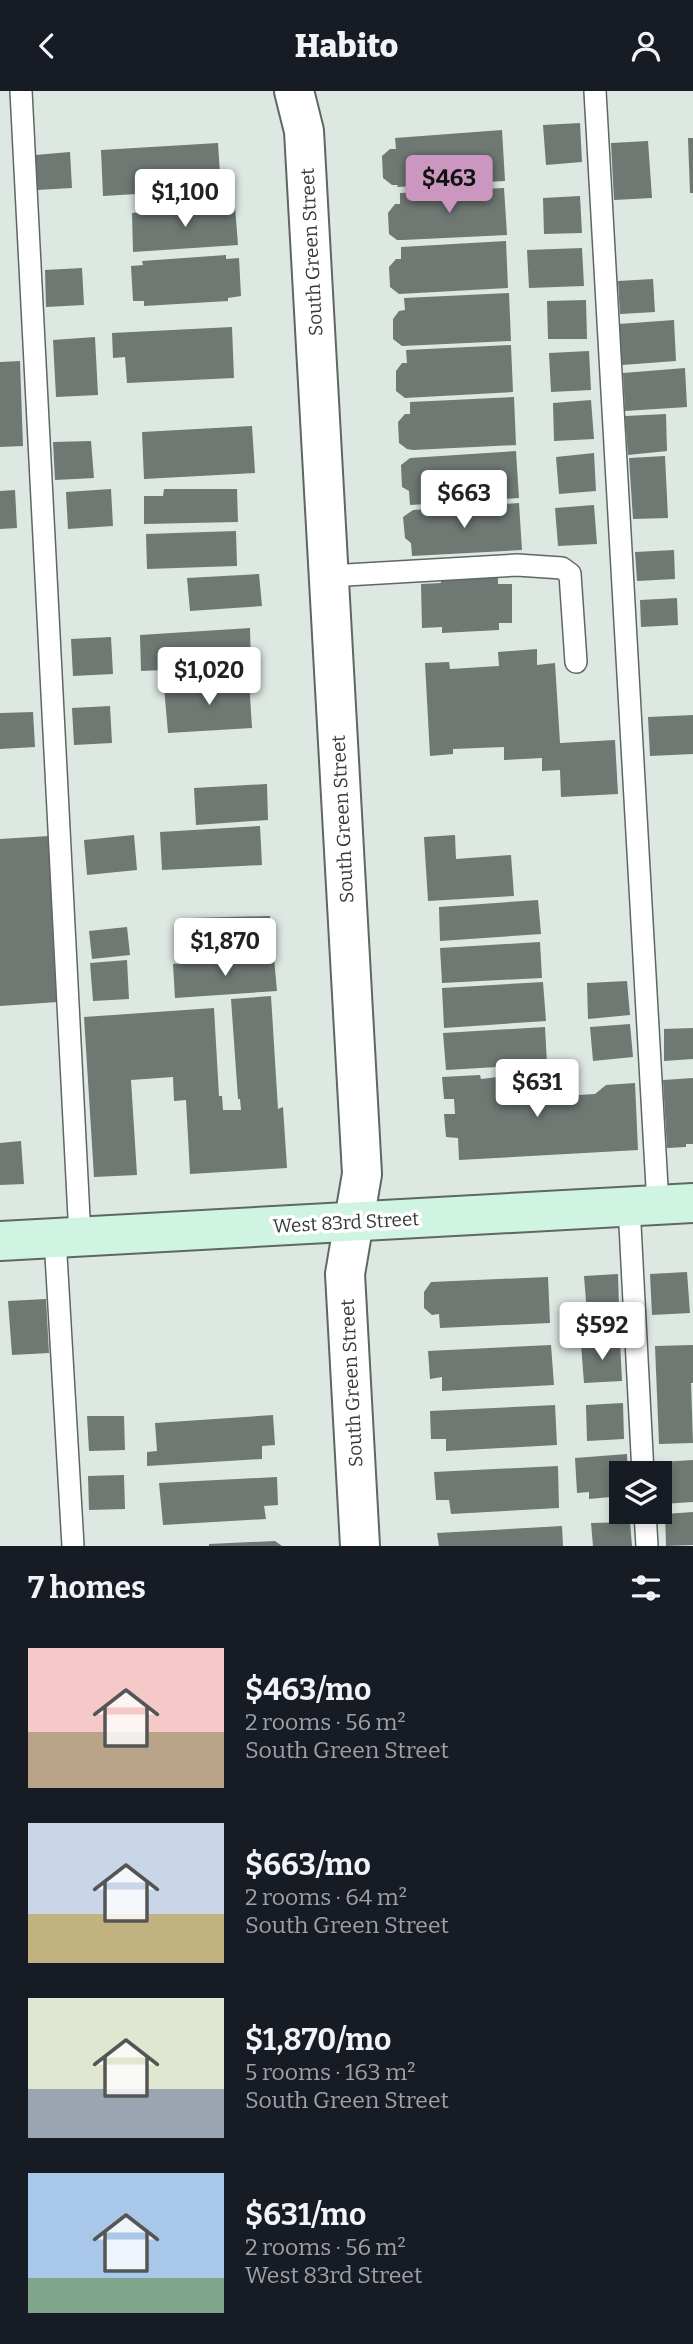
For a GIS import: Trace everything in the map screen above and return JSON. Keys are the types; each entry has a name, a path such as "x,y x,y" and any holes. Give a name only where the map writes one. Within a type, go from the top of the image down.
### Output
{"street":[{"name":"South Green Street","path":"294,91 304,131 362,1174 345,1274 359,1546"},
{"name":"West 83rd Street","path":"0,1241 660,1205"}],"lane":[{"path":"21,91 67,1237 73,1546"},
{"path":"594,91 660,1205 644,1461"},
{"path":"329,576 517,565 562,568 570,574 576,662"},
{"path":"646,1524 647,1546"}],"building":[{"path":"580,123 582,162 546,165 543,125"},
{"path":"502,130 505,181 397,187 398,185 392,185 383,178 382,156 390,149 396,149 395,138"},
{"path":"688,138 693,138 693,193 690,193"},
{"path":"648,141 652,198 614,200 611,143"},
{"path":"218,143 221,189 103,196 101,150"},
{"path":"70,152 72,188 37,190 35,155"},
{"path":"504,188 507,235 397,240 389,234 388,213 395,204 400,204 400,193"},
{"path":"580,196 582,233 544,234 543,198"},
{"path":"235,206 238,245 133,252 132,213"},
{"path":"506,241 508,288 399,294 390,287 389,267 396,259 401,259 401,247"},
{"path":"582,248 584,286 529,288 527,250"},
{"path":"226,255 226,259 239,258 241,296 228,298 228,301 144,306 144,301 133,301 131,266 143,265 142,261"},
{"path":"82,268 84,305 46,307 45,270"},
{"path":"653,279 655,312 620,314 618,281"},
{"path":"509,293 511,341 402,346 393,339 393,319 399,311 405,310 404,298"},
{"path":"586,300 587,339 548,339 547,301"},
{"path":"674,320 676,361 622,365 619,324"},
{"path":"232,327 234,378 127,383 125,357 113,358 112,333"},
{"path":"95,337 98,395 56,397 53,340"},
{"path":"511,345 513,392 405,398 396,391 396,371 402,363 407,363 406,350"},
{"path":"589,351 591,390 551,392 549,353"},
{"path":"20,361 23,446 0,447 0,362"},
{"path":"685,368 687,407 625,411 623,373"},
{"path":"514,397 516,445 413,450 399,443 398,422 405,414 410,414 410,402"},
{"path":"591,400 594,439 554,441 553,403"},
{"path":"666,414 667,451 628,455 625,416"},
{"path":"252,426 255,473 144,479 142,432"},
{"path":"91,441 94,478 55,480 53,442"},
{"path":"516,451 519,498 410,505 409,491 402,487 401,465 410,458"},
{"path":"594,453 596,491 559,494 556,457"},
{"path":"665,456 668,518 633,519 629,458"},
{"path":"111,489 113,526 68,529 66,492"},
{"path":"164,489 237,489 238,522 144,524 144,496 163,496"},
{"path":"15,490 17,528 0,529 0,491"},
{"path":"519,503 522,550 412,556 411,543 405,538 403,517 413,510"},
{"path":"594,505 597,544 558,546 555,508"},
{"path":"236,531 237,566 147,569 146,534"},
{"path":"674,550 675,579 637,581 635,552"},
{"path":"259,574 262,606 190,611 187,578"},
{"path":"498,575 498,584 512,584 512,623 499,623 499,630 442,633 442,627 422,628 421,584 441,583 441,577"},
{"path":"677,598 678,625 641,627 640,600"},
{"path":"250,628 251,666 141,671 140,635"},
{"path":"111,637 113,674 73,676 71,639"},
{"path":"537,649 537,665 555,663 560,743 615,740 618,794 561,797 560,770 542,771 542,758 504,760 504,747 453,749 453,754 430,756 425,663 449,662 450,669 499,666 498,652"},
{"path":"249,680 252,728 168,733 164,687"},
{"path":"110,706 112,743 74,745 72,708"},
{"path":"33,712 35,747 0,749 0,713"},
{"path":"693,715 693,754 650,756 648,717"},
{"path":"267,784 268,820 196,825 194,788"},
{"path":"260,826 262,865 162,870 160,832"},
{"path":"134,835 137,870 87,875 84,840"},
{"path":"455,835 456,859 511,855 514,896 428,901 424,837"},
{"path":"49,836 58,1002 0,1006 0,839"},
{"path":"538,900 541,934 440,941 439,907"},
{"path":"270,916 271,953 192,956 190,918"},
{"path":"127,927 130,955 92,959 89,931"},
{"path":"540,942 542,978 442,983 440,948"},
{"path":"274,958 277,991 175,998 173,964"},
{"path":"127,960 129,999 93,1001 90,963"},
{"path":"627,981 630,1015 588,1019 587,983"},
{"path":"543,982 546,1021 444,1028 442,988"},
{"path":"271,996 278,1109 283,1107 287,1168 190,1174 186,1100 174,1101 173,1077 131,1080 137,1175 94,1177 84,1017 214,1008 219,1096 222,1096 223,1110 241,1110 231,999"},
{"path":"630,1024 633,1057 593,1061 590,1027"},
{"path":"545,1027 547,1064 446,1070 443,1033"},
{"path":"693,1028 693,1059 664,1061 664,1029"},
{"path":"498,1072 529,1073 530,1098 595,1094 606,1085 635,1083 638,1150 459,1160 458,1138 446,1137 444,1114 455,1114 454,1099 444,1099 442,1077 480,1075 481,1079 498,1077"},
{"path":"693,1078 693,1144 667,1148 663,1080"},
{"path":"21,1141 24,1184 0,1185 0,1143"},
{"path":"687,1272 690,1313 652,1315 650,1274"},
{"path":"618,1274 619,1307 613,1307 615,1325 588,1326 584,1276"},
{"path":"548,1277 550,1323 440,1328 439,1314 432,1315 424,1308 424,1292 431,1282"},
{"path":"46,1299 49,1353 12,1355 8,1301"},
{"path":"620,1342 622,1381 584,1383 581,1344"},
{"path":"551,1345 554,1385 442,1391 442,1377 430,1379 428,1351"},
{"path":"693,1345 693,1443 659,1444 655,1346"},
{"path":"623,1403 624,1439 587,1441 586,1405"},
{"path":"555,1405 557,1445 446,1451 446,1439 431,1439 430,1411"},
{"path":"273,1415 275,1445 262,1446 262,1459 147,1466 147,1452 157,1451 155,1423"},
{"path":"87,1416 124,1416 125,1450 89,1451"},
{"path":"627,1454 627,1461 609,1461 609,1497 589,1499 589,1492 577,1493 575,1458"},
{"path":"693,1460 693,1502 672,1503 672,1461"},
{"path":"558,1466 559,1508 451,1514 449,1500 436,1500 434,1472"},
{"path":"124,1475 125,1509 89,1510 88,1476"},
{"path":"277,1477 278,1505 264,1506 266,1519 163,1525 159,1483"},
{"path":"693,1512 693,1545 666,1546 665,1524 672,1524 672,1514"},
{"path":"591,1523 630,1524 632,1546 593,1546"},
{"path":"562,1526 563,1546 439,1546 437,1533"},
{"path":"275,1541 282,1546 209,1546 209,1544"}]}
